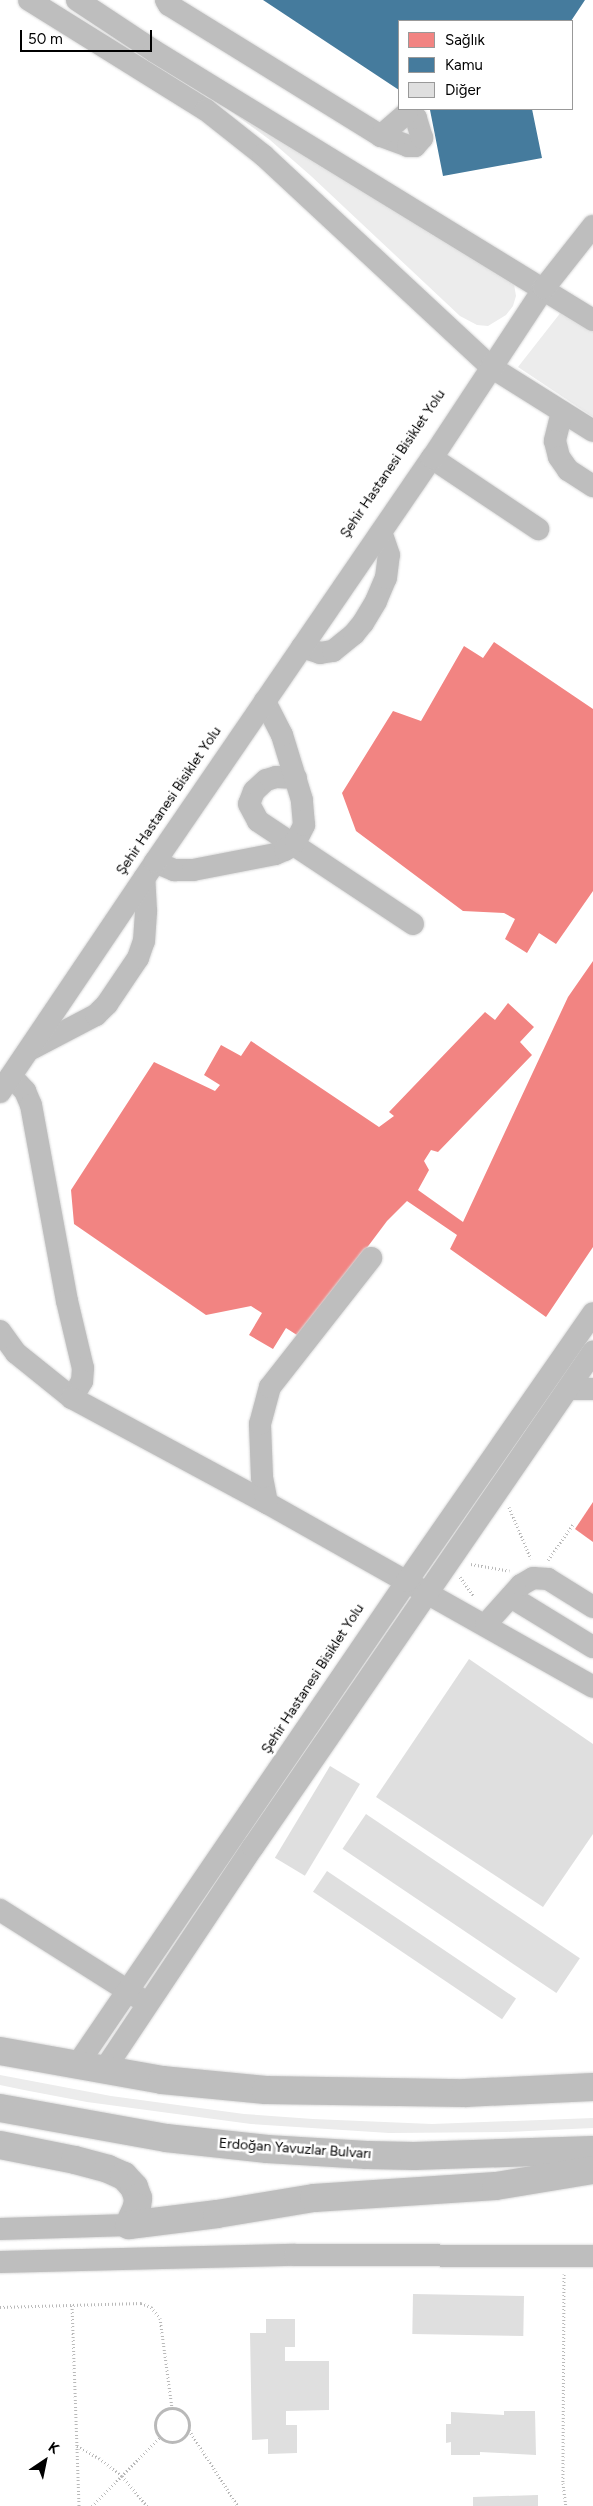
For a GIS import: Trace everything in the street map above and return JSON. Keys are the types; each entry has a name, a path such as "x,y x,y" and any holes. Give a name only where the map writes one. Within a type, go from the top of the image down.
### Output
{"main road":[{"path":"0,2051 199,2085 302,2091 465,2093 593,2087"},
{"name":"Erdoğan Yavuzlar Bulvarı","path":"0,2108 166,2138 302,2151 367,2155 441,2156 593,2150"},
{"path":"0,2145 76,2160 108,2169 124,2176 134,2186 138,2198 137,2207 129,2224"},
{"path":"129,2224 217,2214 314,2198 496,2186 593,2170"}],"street":[{"path":"29,0 206,110 263,155 491,367 593,432"},
{"path":"77,0 154,51 544,288 593,320"},
{"path":"166,0 169,5 381,136"},
{"path":"72,1398 82,1380 83,1368 67,1301 31,1105 25,1091 6,1084 149,870 432,458 544,288 593,226"},
{"path":"562,412 555,441 559,457 568,470 593,486"},
{"path":"432,458 538,529"},
{"path":"302,647 320,653 333,651 354,634 363,623 382,590 387,572 389,555 381,532"},
{"path":"149,870 193,870 275,854 293,845 304,825 302,800 282,735 265,701"},
{"path":"296,778 276,777 266,780 251,794 249,804 258,821 413,924"},
{"path":"28,1051 96,1015 107,1004 138,958 144,941 149,870"},
{"path":"267,1503 262,1477 260,1424 270,1387 371,1258"},
{"path":"77,2065 406,1581 593,1313"},
{"path":"0,1331 16,1353 72,1398 267,1503 426,1594 486,1624 593,1686"},
{"path":"104,2070 426,1594 593,1352"},
{"path":"568,1389 593,1390"},
{"path":"486,1624 527,1581 540,1578 548,1579 593,1608"},
{"path":"511,1597 593,1647"},
{"path":"0,1910 148,2004"},
{"path":"0,2228 129,2224"},
{"path":"0,2262 295,2255 593,2256"}],"path":[{"path":"505,1501 532,1561"},
{"path":"545,1565 574,1523"},
{"path":"464,1564 517,1572"},
{"path":"457,1569 465,1584"},
{"path":"564,2256 563,2484 566,2506"},
{"path":"0,2307 141,2303 151,2307 160,2318 172,2408"},
{"path":"72,2305 79,2506"},
{"path":"189,2429 177,2441 168,2441 160,2437 156,2429 156,2420 164,2410 172,2408 184,2412 189,2420 189,2429 238,2506"},
{"path":"92,2506 160,2437"},
{"path":"77,2446 99,2458 122,2476 147,2506"}],"shaded area":[{"path":"184,77 514,284 516,296 513,306 506,315 488,326 477,325 460,316 270,140"},
{"path":"565,307 593,325 593,417 518,367"},
{"path":"0,2075 111,2096 244,2114 432,2124 593,2118 593,2128 506,2132 389,2133 251,2124 87,2102 24,2090 0,2085"}],"building: Sağlık":[{"path":"494,642 593,709 593,891 556,944 539,933 527,953 505,939 515,919 504,913 463,911 356,831 342,793 393,711 421,721 464,646 483,658"},
{"path":"593,961 593,1247 546,1317 450,1249 457,1235 407,1201 387,1221 300,1337 286,1328 273,1349 249,1335 262,1313 251,1306 206,1315 74,1224 71,1190 154,1062 215,1091 220,1085 204,1075 221,1045 241,1056 251,1041 379,1127 394,1116 389,1112 485,1012 495,1020 508,1003 534,1027 520,1042 532,1055 438,1152 431,1150 424,1161 429,1170 418,1190 463,1222 568,997"},
{"path":"593,1502 593,1542 575,1529"}],"building: Kamu":[{"path":"263,0 585,0 572,20 398,20 398,89"},
{"path":"430,110 532,110 542,158 443,176"}],"building: Diğer":[{"path":"469,1659 593,1744 593,1834 543,1907 376,1797"},
{"path":"330,1766 360,1784 305,1876 275,1858"},
{"path":"366,1814 580,1958 556,1993 343,1849"},
{"path":"327,1871 516,1998 502,2019 313,1892"},
{"path":"413,2294 524,2296 523,2336 412,2334"},
{"path":"266,2319 295,2319 295,2347 285,2347 285,2361 329,2361 329,2410 286,2411 286,2425 297,2425 297,2453 268,2454 268,2439 252,2440 250,2333 266,2333"},
{"path":"504,2411 535,2411 536,2455 480,2452 480,2455 451,2455 451,2442 446,2443 446,2424 451,2424 451,2412 504,2415"},
{"path":"538,2495 538,2506 473,2506 473,2497"}]}
